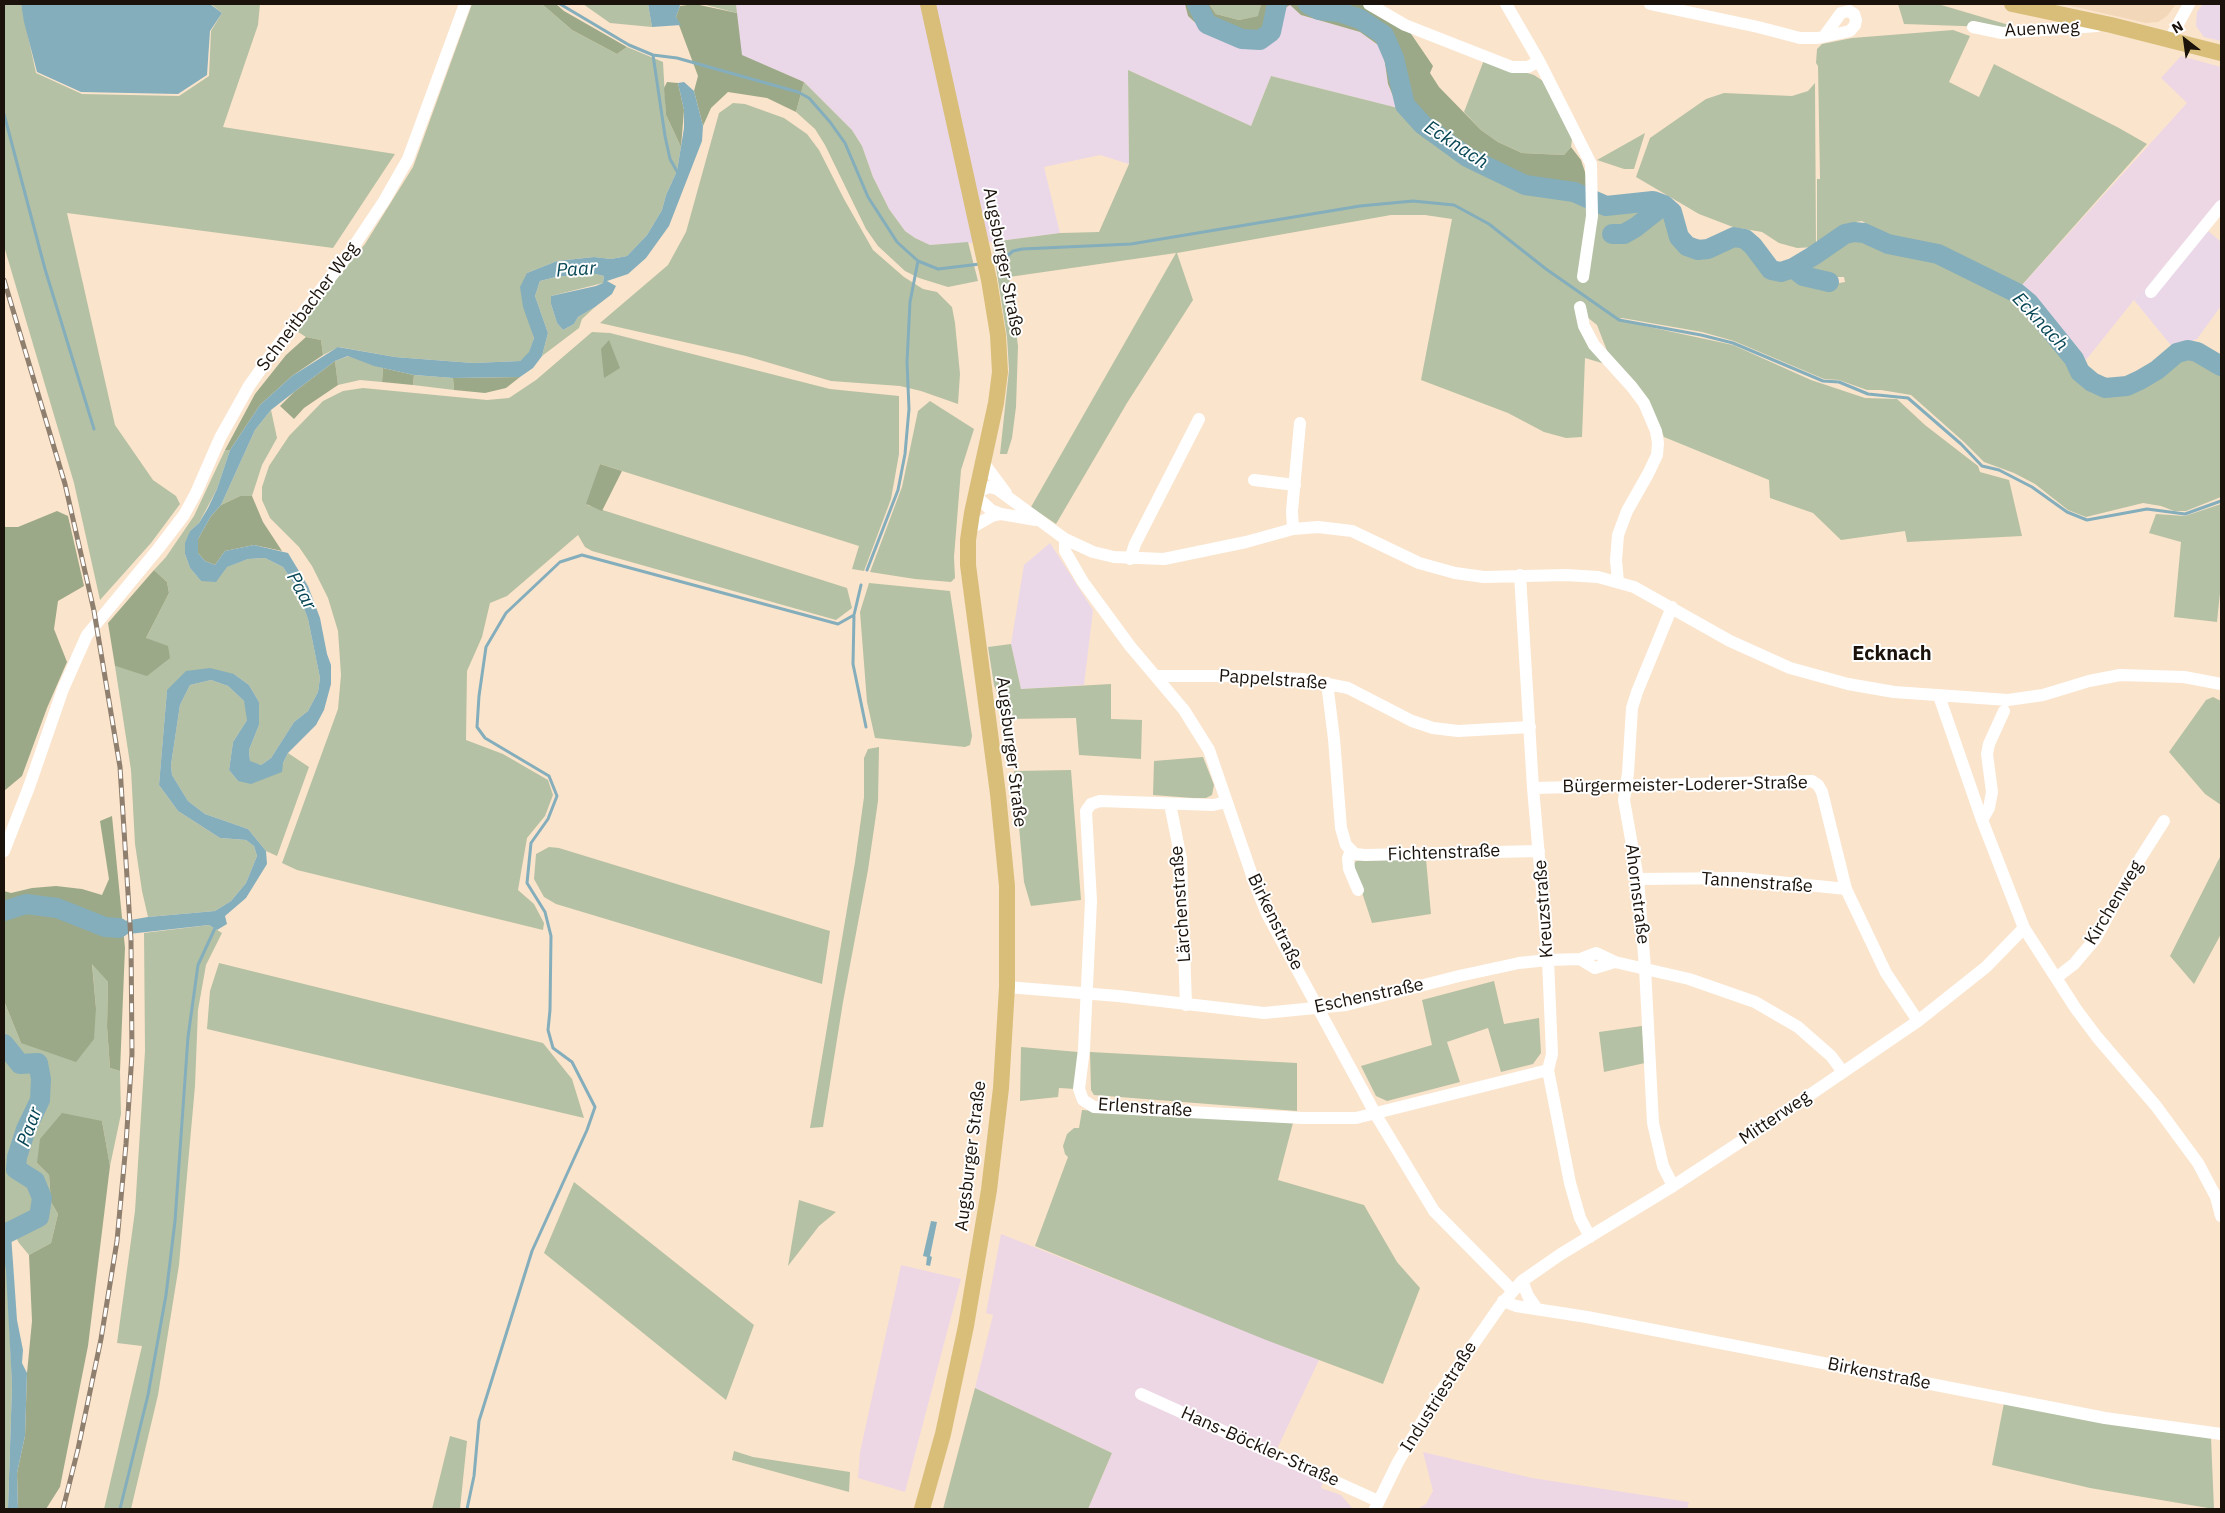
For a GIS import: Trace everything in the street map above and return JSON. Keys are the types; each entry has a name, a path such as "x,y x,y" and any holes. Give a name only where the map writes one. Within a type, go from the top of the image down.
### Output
{"main road":[{"name":"Augsburger Straße","path":"922,1509 943,1434 966,1326 989,1190 1001,1088 1007,987 1007,886 998,794 968,565 970,529 996,403 1000,372 998,336 989,280 928,4"},
{"path":"2012,4 2111,25 2221,53"}],"street":[{"name":"Schneitbacher Weg","path":"4,852 77,656 87,635 184,515 196,493 220,438 249,386 275,349 350,252 384,201 408,159 465,4"},
{"path":"1369,4 1405,25 1512,67 1520,69 1539,61"},
{"path":"1506,4 1539,61 1591,164 1592,216 1584,277"},
{"path":"1650,4 1758,26 1800,38 1818,38 1850,30 1855,25 1856,20 1850,7 1841,13 1826,35"},
{"path":"2170,39 2190,4"},
{"name":"Auenweg","path":"1973,27 2002,33 2111,25"},
{"path":"2151,292 2221,206"},
{"path":"1580,307 1581,317 1588,336 1644,403 1656,432 1657,455 1627,511 1618,535 1616,560 1618,582"},
{"path":"1130,559 1135,544 1199,419"},
{"path":"1294,528 1292,510 1300,423"},
{"path":"984,462 1009,497"},
{"path":"1254,480 1295,485"},
{"path":"1036,520 1001,514 984,506 977,492 989,487 997,489 1036,520 1065,539 1097,553 1130,559 1164,559 1193,554 1294,528 1318,527 1352,531 1419,563 1455,573 1484,576 1582,575 1618,582 1634,587 1738,645 1790,668 1848,684 1939,696 2008,700 2044,695 2089,681 2120,675 2184,677 2221,684"},
{"path":"970,529 992,516 1001,514"},
{"name":"Birkenstraße","path":"1065,539 1065,551 1083,582 1125,639 1184,710 1209,750 1256,887 1268,914 1376,1115 1434,1211 1512,1290"},
{"name":"Kreuzstraße","path":"1520,575 1533,788 1548,960 1552,1054 1548,1070 1570,1182 1580,1218 1590,1237"},
{"name":"Ahornstraße","path":"1672,607 1632,708 1628,772 1625,785 1625,808 1638,879 1645,968 1653,1123 1663,1166 1673,1186"},
{"name":"Pappelstraße","path":"1156,676 1272,677 1327,683 1348,688 1412,721 1433,728 1458,731 1530,727"},
{"path":"1327,683 1334,739 1341,828 1346,845 1351,850 1348,858 1349,869 1358,890"},
{"path":"1939,696 1982,820 2024,928 2097,1038 2156,1106 2198,1162 2216,1198 2221,1216"},
{"path":"1982,820 1989,808 1992,792 1987,754 1989,744 2004,711"},
{"name":"Bürgermeister-Loderer-Straße","path":"1533,788 1812,781 1818,785 1822,792 1846,889 1886,973 1918,1021"},
{"name":"Erlenstraße","path":"1227,802 1213,805 1100,801 1091,804 1086,811 1091,902 1079,1089 1083,1100 1094,1107 1304,1118 1356,1118 1376,1115 1548,1070"},
{"name":"Lärchenstraße","path":"1170,804 1181,859 1186,1004"},
{"name":"Kirchenweg","path":"2056,978 2074,964 2096,938 2131,874 2164,821"},
{"name":"Fichtenstraße","path":"1351,850 1355,854 1365,855 1539,851"},
{"name":"Tannenstraße","path":"1638,879 1740,878 1846,889"},
{"name":"Mitterweg","path":"1512,1290 1522,1281 1590,1237 1673,1186 1918,1021 1986,968 2024,928"},
{"name":"Eschenstraße","path":"1007,987 1264,1013 1346,1005 1467,974 1548,960 1580,959 1596,953 1615,962 1696,981 1755,1002 1798,1027 1830,1056 1843,1072"},
{"path":"1522,1281 1528,1296 1537,1309"},
{"name":"Industriestraße","path":"1376,1505 1398,1462 1436,1398 1512,1290"},
{"name":"Birkenstraße","path":"1503,1301 1516,1306 2096,1417 2221,1434"},
{"name":"Hans-Böckler-Straße","path":"1141,1394 1376,1505"}],"shaded area":[{"path":"736,4 1185,4 1188,16 1202,29 1229,40 1266,46 1278,33 1282,10 1290,5 1301,15 1360,32 1381,47 1388,84 1398,108 1271,76 1251,126 1128,70 1129,164 1100,155 1044,167 1060,233 992,242 930,245 905,231 889,209 873,177 862,146 852,130 804,82 741,55"},
{"path":"2063,4 2176,4 2167,16 2158,22 2146,23"},
{"path":"2203,4 2221,4 2221,41 2204,37 2196,26 2197,12"},
{"path":"2181,56 2221,67 2221,200 2134,300 2086,360 2021,286 2187,103 2161,78"},
{"path":"2200,224 2221,242 2221,306 2197,339 2174,349 2134,300"},
{"path":"1050,543 1093,610 1084,685 1021,689 1011,644 1024,565"},
{"path":"1001,1234 1319,1360 1277,1449 1328,1471 1321,1488 1341,1495 1353,1509 1088,1509 1112,1453 975,1388 993,1315 986,1313"},
{"path":"901,1265 961,1279 905,1492 858,1478 860,1452"},
{"path":"1423,1452 1532,1478 1689,1502 1687,1509 1417,1509 1426,1504 1433,1491"}],"green space":[{"path":"4,4 21,4 36,73 82,94 179,96 209,76 211,31 222,13 211,4 260,4 258,25 223,127 395,154 333,248 67,213 115,425 153,480 176,496 180,504 151,543 100,600 74,483 4,246"},
{"path":"472,4 542,4 572,30 617,54 627,47 663,62 666,115 681,147 677,171 666,195 662,210 647,235 627,256 611,259 594,257 557,261 527,273 530,323 534,338 529,353 520,361 473,363 395,357 339,347 323,355 321,340 306,337 295,330 365,244 413,167"},
{"path":"542,4 556,4 564,11 627,47 617,54 572,30"},
{"path":"583,4 648,4 652,27 610,23"},
{"path":"695,4 737,13 742,55 804,82 796,112 767,98 728,92 711,108 703,126 694,91 698,76 676,17 680,6"},
{"path":"702,4 736,4 737,13"},
{"path":"1185,4 1209,4 1216,14 1239,20 1258,16 1261,4 1369,4 1405,25 1433,66 1430,73 1439,87 1481,130 1498,142 1522,153 1564,155 1571,147 1581,160 1587,178 1588,206 1524,188 1469,161 1411,120 1398,108 1388,84 1381,47 1360,32 1301,15 1290,5 1282,10 1278,33 1266,46 1250,44 1229,40 1202,29 1188,16"},
{"path":"1209,4 1261,4 1259,16 1239,20 1216,14"},
{"path":"1898,4 1938,4 2019,28 1904,24"},
{"path":"1953,30 1970,36 1949,82 1979,97 1994,64 2147,144 2021,286 1939,249 1889,238 1862,221 1856,222 1817,247 1817,179 1820,179 1817,49 1822,44 1852,38"},
{"path":"1484,60 1534,75 1543,81 1572,139 1571,147 1564,155 1522,153 1498,142 1481,130 1464,112"},
{"path":"1128,70 1251,126 1271,76 1398,108 1413,122 1469,161 1597,211 1609,213 1633,206 1648,205 1652,212 1623,229 1607,230 1603,235 1608,239 1636,235 1646,224 1660,216 1666,215 1669,218 1673,239 1683,251 1698,258 1712,255 1723,245 1734,240 1742,242 1750,249 1756,262 1767,273 1783,278 1795,274 1808,284 1823,286 1845,282 1844,277 1821,277 1806,273 1805,267 1846,238 1860,238 1885,248 1885,252 1914,254 1941,262 2015,296 2028,308 2070,361 2078,377 2089,385 2106,391 2129,389 2161,374 2180,358 2189,355 2197,358 2221,372 2221,497 2186,511 2174,511 2161,506 2143,503 2086,517 2068,510 2035,484 2014,473 1984,462 1911,395 1881,390 1867,390 1839,380 1824,379 1734,341 1702,332 1622,318 1617,320 1733,345 1811,380 1865,398 1897,399 1925,425 1978,466 1980,472 2009,480 2022,536 1907,542 1905,531 1841,540 1813,513 1770,498 1769,480 1664,437 1656,418 1609,356 1597,325 1587,317 1605,364 1585,358 1582,437 1566,438 1544,432 1508,413 1421,380 1452,219 1425,215 1391,215 1177,253 1193,300 1127,403 1056,524 1031,507 1176,253 1009,277 1018,346 1016,407 1012,438 1007,454 1000,454 1009,370 1007,337 992,242 1060,233 1099,232 1129,164"},
{"path":"667,82 678,83 684,110 681,147 666,115 664,88"},
{"path":"804,82 852,130 862,146 873,177 889,209 905,231 930,245 968,242 978,281 948,287 919,278 905,271 878,246 866,229 825,145 815,129 796,112"},
{"path":"1815,83 1816,247 1797,248 1779,243 1762,232 1733,227 1699,214 1636,177 1650,138 1706,99 1724,93 1792,96 1808,91"},
{"path":"733,103 745,104 784,118 807,134 819,150 873,250 904,277 923,289 937,292 952,307 960,374 958,404 900,386 831,381 746,356 600,323 668,265 686,232 719,113"},
{"path":"1645,133 1634,169 1624,169 1597,160"},
{"path":"591,273 604,276 603,283 551,296 551,304 557,323 563,330 574,324 578,317 595,307 582,319 579,328 542,356 548,333 535,296 540,281"},
{"path":"592,332 610,333 830,389 899,396 899,454 891,499 864,571 852,569 859,546 600,464 587,505 847,588 852,608 836,620 592,551 585,547 578,535 507,596 490,603 482,637 467,671 466,740 503,754 548,780 553,795 545,816 527,838 518,890 534,904 544,923 543,930 297,870 282,863 338,709 341,675 338,631 328,598 312,566 299,547 270,518 262,500 262,487 269,466 289,436 323,401 343,391 363,388 487,400 509,398 536,380"},
{"path":"306,337 321,340 323,355 292,376 260,405 230,450 225,450 255,394 286,355"},
{"path":"609,340 620,368 604,378 601,349"},
{"path":"349,356 383,368 382,382 360,380 338,385 335,361"},
{"path":"335,361 338,385 304,408 294,419 280,406 294,392"},
{"path":"383,368 414,375 413,385 382,382"},
{"path":"414,375 453,378 454,390 413,385"},
{"path":"520,377 506,388 485,393 454,390 453,378"},
{"path":"930,401 974,429 961,470 954,557 955,578 951,582 870,572 902,487 918,411"},
{"path":"271,410 277,438 262,465 252,496 240,496 221,505 255,430"},
{"path":"225,450 230,450 217,489 199,523 190,531 185,554 190,568 201,581 226,567 248,559 265,558 283,567 296,587 308,619 320,678 318,692 308,711 294,722 271,758 261,765 250,762 249,750 259,725 259,702 249,685 234,674 167,690 159,785 178,811 220,838 246,840 254,846 257,856 246,883 231,901 215,911 148,917 135,844 131,770 115,666 147,675 146,638 169,593 167,582 154,570 166,557 194,516"},
{"path":"600,464 622,471 602,511 586,504"},
{"path":"240,496 252,496 263,522 282,551 254,545 225,551 215,565 205,561 198,553 198,539 211,516 221,505"},
{"path":"2221,504 2221,583 2217,622 2174,617 2181,542 2149,533 2156,514 2185,516"},
{"path":"57,511 68,516 84,586 58,601 54,629 67,662 47,708 22,776 4,791 4,527 18,527"},
{"path":"154,570 167,582 169,593 146,638 168,646 170,658 147,676 115,666 108,623"},
{"path":"869,583 950,591 972,736 970,745 965,747 875,738 867,702 860,612"},
{"path":"1011,644 1021,689 1111,684 1111,719 1142,720 1141,759 1079,755 1076,718 1008,719 994,685 988,647"},
{"path":"211,680 228,686 244,701 247,709 247,720 233,742 229,770 238,781 283,763 288,753 309,767 277,856 266,851 248,829 205,814 188,801 172,775 171,765 180,705 190,685"},
{"path":"2213,697 2221,701 2221,805 2205,794 2169,752 2206,700"},
{"path":"879,747 878,801 868,870 843,1002 823,1127 810,1128 855,862 864,797 864,758 868,749"},
{"path":"1203,757 1214,785 1212,795 1206,798 1193,798 1153,795 1154,761"},
{"path":"1071,770 1081,900 1031,906 1024,882 1014,771"},
{"path":"112,816 125,948 120,1071 110,1068 107,1027 108,982 92,964 96,1008 94,1039 76,1062 21,1043 4,1001 4,891 11,893 32,888 56,886 82,889 102,895 109,879 100,821"},
{"path":"549,847 559,848 830,931 822,984 556,904 544,897 534,879 536,854"},
{"path":"2221,855 2221,934 2194,984 2170,956"},
{"path":"1426,859 1431,914 1372,923 1353,865 1356,861"},
{"path":"209,925 222,933 206,965 198,1010 195,1086 179,1265 158,1395 131,1509 104,1509 142,1346 117,1343 135,1211 145,1051 144,933"},
{"path":"92,963 108,982 107,1027 110,1068 120,1071 121,1114 110,1166 102,1121 37,1163 49,1175 51,1202 58,1214 51,1243 29,1255 19,1243 11,1228 5,1223 12,1385 8,1509 4,1509 4,1001 21,1043 96,1008"},
{"path":"219,963 543,1043 572,1079 584,1118 207,1029 210,991"},
{"path":"1494,981 1504,1024 1539,1018 1541,1053 1533,1064 1501,1072 1488,1028 1447,1042 1460,1082 1387,1101 1376,1096 1361,1066 1432,1045 1422,1000"},
{"path":"1642,1026 1645,1063 1604,1072 1599,1032"},
{"path":"1021,1047 1078,1052 1075,1089 1059,1088 1058,1097 1020,1101"},
{"path":"1090,1052 1297,1063 1297,1111 1094,1095 1091,1090"},
{"path":"1082,1110 1293,1123 1278,1180 1364,1205 1397,1262 1420,1288 1383,1384 1266,1340 1035,1246 1068,1157 1063,1146 1067,1134 1074,1128 1079,1128"},
{"path":"62,1113 102,1121 110,1166 88,1346 60,1487 46,1509 18,1509 17,1473 25,1436 27,1373 32,1321 29,1255 51,1243 58,1214 51,1202 49,1175 37,1163 40,1139"},
{"path":"574,1182 754,1325 726,1400 544,1253"},
{"path":"799,1200 836,1212 819,1226 788,1266"},
{"path":"975,1388 1112,1453 1088,1509 943,1509"},
{"path":"2004,1403 2211,1438 2214,1509 2090,1488 1992,1465"},
{"path":"450,1436 467,1441 460,1509 432,1509"},
{"path":"734,1451 753,1457 850,1472 849,1492 732,1460"}],"water":[{"path":"21,4 210,4 222,13 210,31 207,75 178,94 81,92 37,72"},
{"path":"648,4 679,4 676,17 681,25 652,27"},
{"path":"684,82 694,91 703,126 702,141 669,226 646,258 628,274 607,281 616,286 612,294 578,317 574,324 563,330 557,323 551,304 551,296 596,286 603,283 604,276 591,273 540,281 535,296 548,333 542,356 533,368 520,377 453,378 414,375 374,366 348,356 335,361 271,410 255,430 221,505 211,516 198,539 198,553 205,561 215,565 225,551 254,545 288,553 308,586 320,618 331,665 331,684 324,710 316,725 288,753 283,763 282,772 251,784 238,781 229,770 233,742 247,720 244,701 228,686 211,680 190,685 180,705 171,765 172,775 188,801 205,814 248,829 266,851 267,864 246,898 225,916 227,924 217,930 209,925 111,936 91,927 96,920 118,922 148,917 215,911 231,901 246,883 257,856 254,846 246,840 220,838 178,811 159,785 167,690 186,671 210,668 234,674 249,685 259,702 259,725 249,750 250,761 261,765 271,758 294,722 308,711 318,692 320,678 308,619 296,587 283,567 265,558 248,559 227,567 216,582 201,581 190,568 185,554 185,543 190,531 199,523 208,508 217,489 230,450 260,405 292,376 338,347 395,357 473,363 520,361 529,352 534,338 523,307 520,287 527,273 557,261 594,257 611,259 627,256 647,235 662,210 666,195 677,171 684,128 684,110 678,83"},
{"path":"4,1208 5,1223 11,1234 17,1320 23,1350 22,1363 27,1373 25,1436 17,1473 18,1509 8,1509 12,1385 4,1257"},
{"path":"931,1221 937,1222 930,1256 932,1257 930,1266 926,1265 927,1257 923,1256"}],"waterway":[{"path":"560,4 629,45 653,55 677,58 798,92 809,98 845,143 868,197 897,242 918,261 938,269 980,264"},
{"name":"Ecknach","path":"1197,4 1207,24 1242,39 1260,40 1271,32 1277,4"},
{"name":"Ecknach","path":"1308,4 1319,10 1339,12 1360,19 1384,35 1394,58 1405,105 1423,125 1467,157 1525,185 1574,192 1606,206 1653,201 1664,205 1672,212 1679,237 1687,246 1698,250 1708,249 1734,237 1745,239 1753,246 1771,270 1781,272 1793,268 1845,234 1854,232 1864,233 1888,244 1938,254 2017,293 2029,303 2074,359 2080,372 2092,382 2105,388 2127,386 2157,370 2177,353 2188,350 2197,352 2221,366"},
{"path":"653,55 665,136 670,159 678,173"},
{"path":"4,114 45,269 94,429"},
{"path":"992,263 1000,262 1013,251 1022,249 1131,244 1360,206 1413,201 1454,205 1489,224 1546,269 1619,320 1701,335 1733,343 1823,381 1839,382 1868,394 1908,398 1961,444 1982,466 1999,470 2032,487 2067,512 2087,520 2147,509 2185,514 2221,501"},
{"name":"Ecknach","path":"1612,234 1624,234 1664,205"},
{"path":"867,570 898,490 905,454 909,409 907,362 910,302 918,261"},
{"name":"Ecknach","path":"1793,268 1803,276 1829,282"},
{"path":"467,1509 474,1476 479,1421 532,1251 587,1130 595,1107 572,1062 553,1048 548,1030 551,936 545,912 527,883 531,843 548,819 557,796 549,776 485,738 477,727 486,647 506,613 560,562 582,555 838,624 854,615"},
{"path":"861,585 854,615 853,664 866,727"},
{"name":"Paar","path":"4,911 26,904 57,908 105,927 119,928"},
{"path":"120,1509 148,1395 166,1295 175,1221 188,1037 198,965 216,926"},
{"name":"Paar","path":"4,1044 20,1064 38,1063 41,1079 40,1100 26,1129 17,1157 16,1169 35,1181 42,1198 39,1217 7,1233"}],"railway":[{"path":"4,280 65,484 94,611 120,767 131,940 132,1054 117,1241 101,1339 78,1449 63,1509"}],"district":[{"name":"Ecknach","path":"1892,654"}]}
